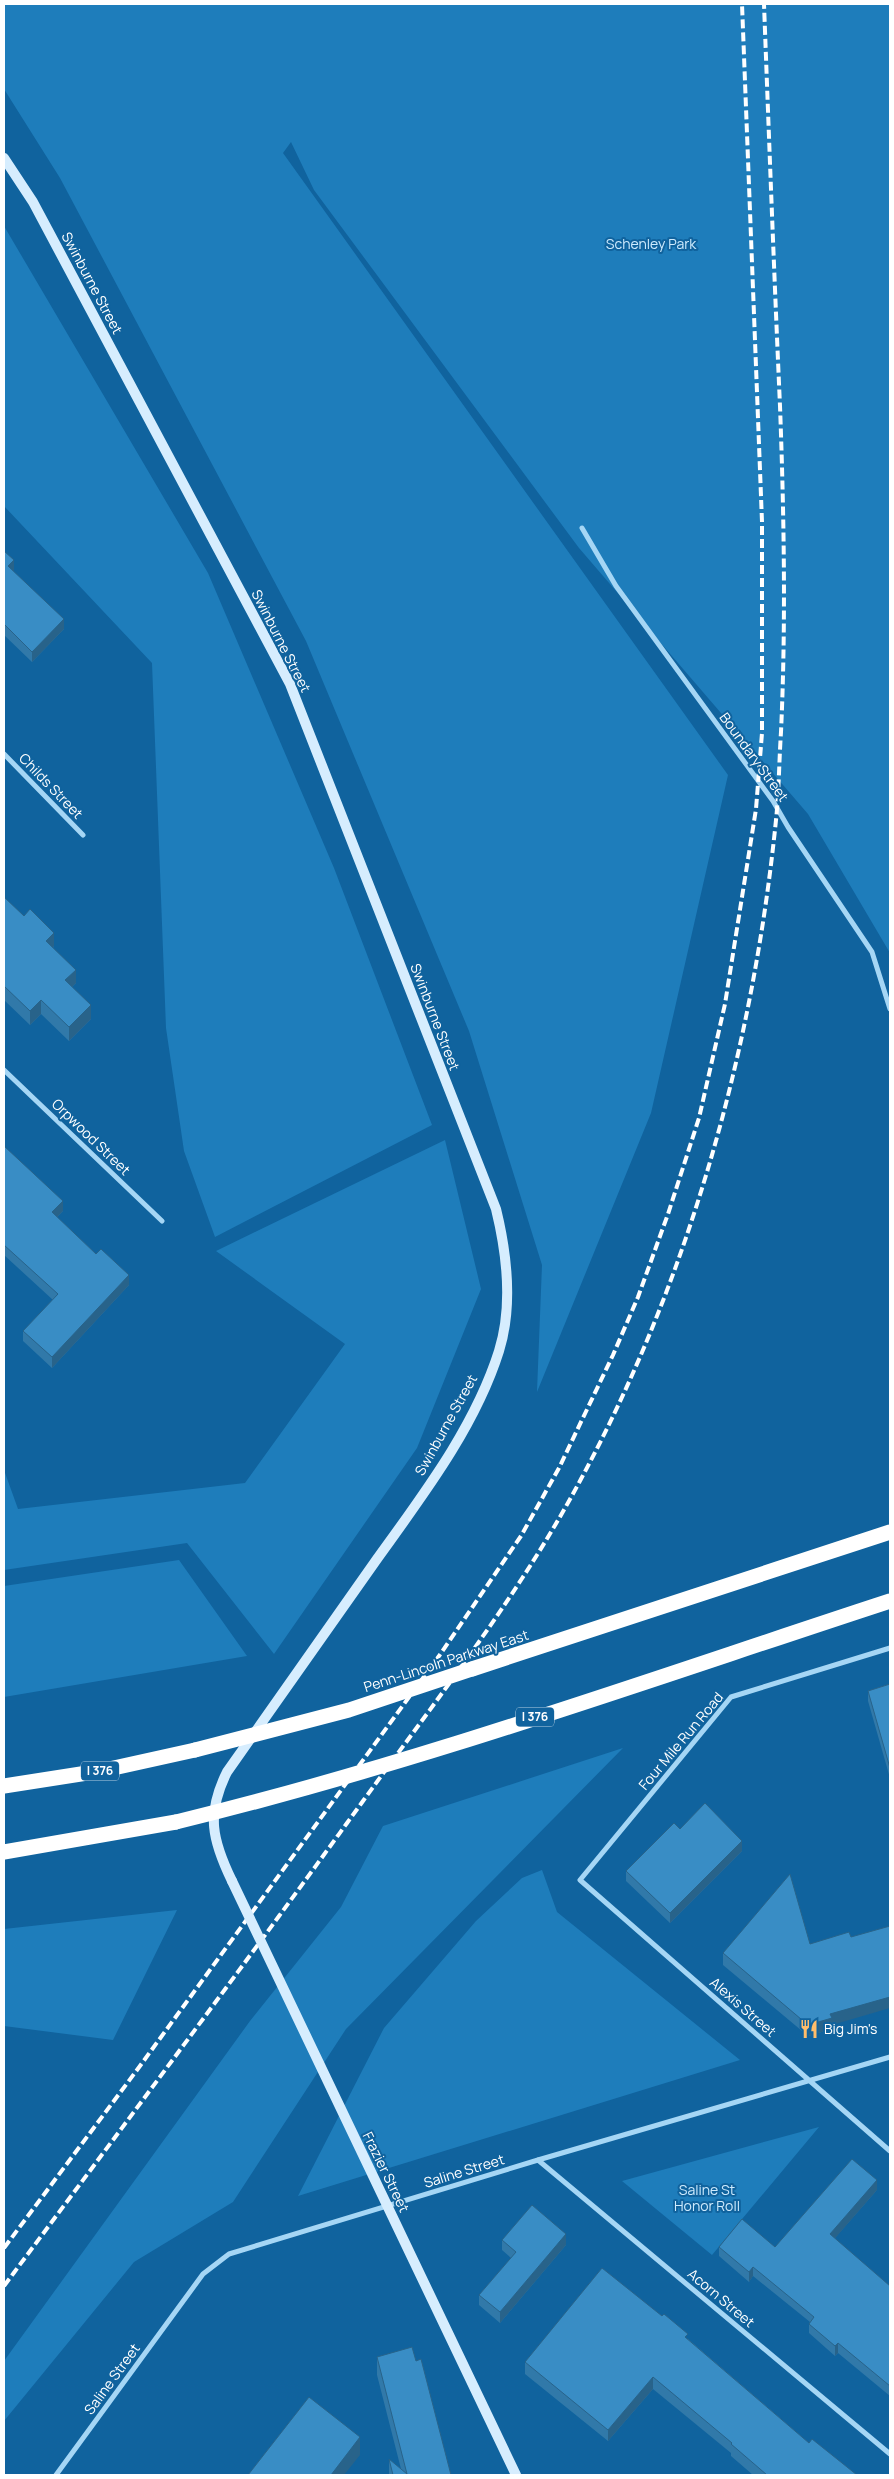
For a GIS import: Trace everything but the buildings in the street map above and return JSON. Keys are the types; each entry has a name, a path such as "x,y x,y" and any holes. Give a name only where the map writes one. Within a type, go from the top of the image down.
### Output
{"highway":[{"name":"Penn-Lincoln Parkway East","path":"4,1786 100,1771 195,1750 349,1710 890,1532"},
{"name":"I 376","path":"4,1852 176,1822 276,1798 368,1772 890,1600"}],"street":[{"name":"Swinburne Street","path":"4,158 33,202 290,684 496,1209 505,1253 506,1300 500,1350 468,1421 417,1502 227,1772 218,1792 213,1814 214,1836 220,1857 232,1881"},
{"name":"Boundary Street","path":"582,528 616,586 773,801 788,827 872,952 890,1009"},
{"name":"Childs Street","path":"4,754 83,835"},
{"name":"Orpwood Street","path":"4,1070 162,1221"},
{"name":"Four Mile Run Road","path":"580,1880 731,1697 890,1648"},
{"name":"Alexis Street","path":"580,1880 890,2151"},
{"name":"Frazier Street","path":"232,1881 516,2475"},
{"name":"Saline Street","path":"56,2475 203,2274 230,2254 538,2160 890,2057"},
{"name":"Acorn Street","path":"538,2160 890,2454"}],"green space":[{"name":"Schenley Park","path":"4,4 890,4 890,953 808,814 579,548 314,190 291,142 283,153 728,775 651,1113 537,1392 542,1265 469,1031 306,641 60,178 4,89"},
{"path":"4,226 208,573 334,868 432,1125 215,1237 184,1151 166,1028 152,663 4,506"},
{"path":"445,1140 481,1289 417,1448 274,1654 187,1543 4,1570 4,1470 18,1509 245,1483 345,1344 216,1251"},
{"path":"179,1560 247,1656 4,1697 4,1586"},
{"path":"623,1748 346,2029 233,2202 134,2262 4,2421 4,2361 250,2021 341,1907 383,1826"},
{"path":"542,1870 557,1912 740,2060 298,2196 384,2028 476,1921 522,1878"},
{"path":"177,1910 113,2040 4,2026 4,1929"},
{"name":"Saline St Honor Roll","path":"819,2127 712,2255 622,2181"}],"railway":[{"path":"4,2248 137,2070 439,1656 521,1536 559,1468 613,1355 638,1297 668,1214 699,1118 725,1004 756,809 762,733 762,522 742,4"},
{"path":"4,2286 229,1984 478,1644 532,1563 581,1479 620,1402 654,1323 685,1242 711,1159 733,1075 751,991 765,905 778,798 784,650 783,528 764,4"}],"place":[{"name":"Big Jim's","path":"809,2029"}]}
